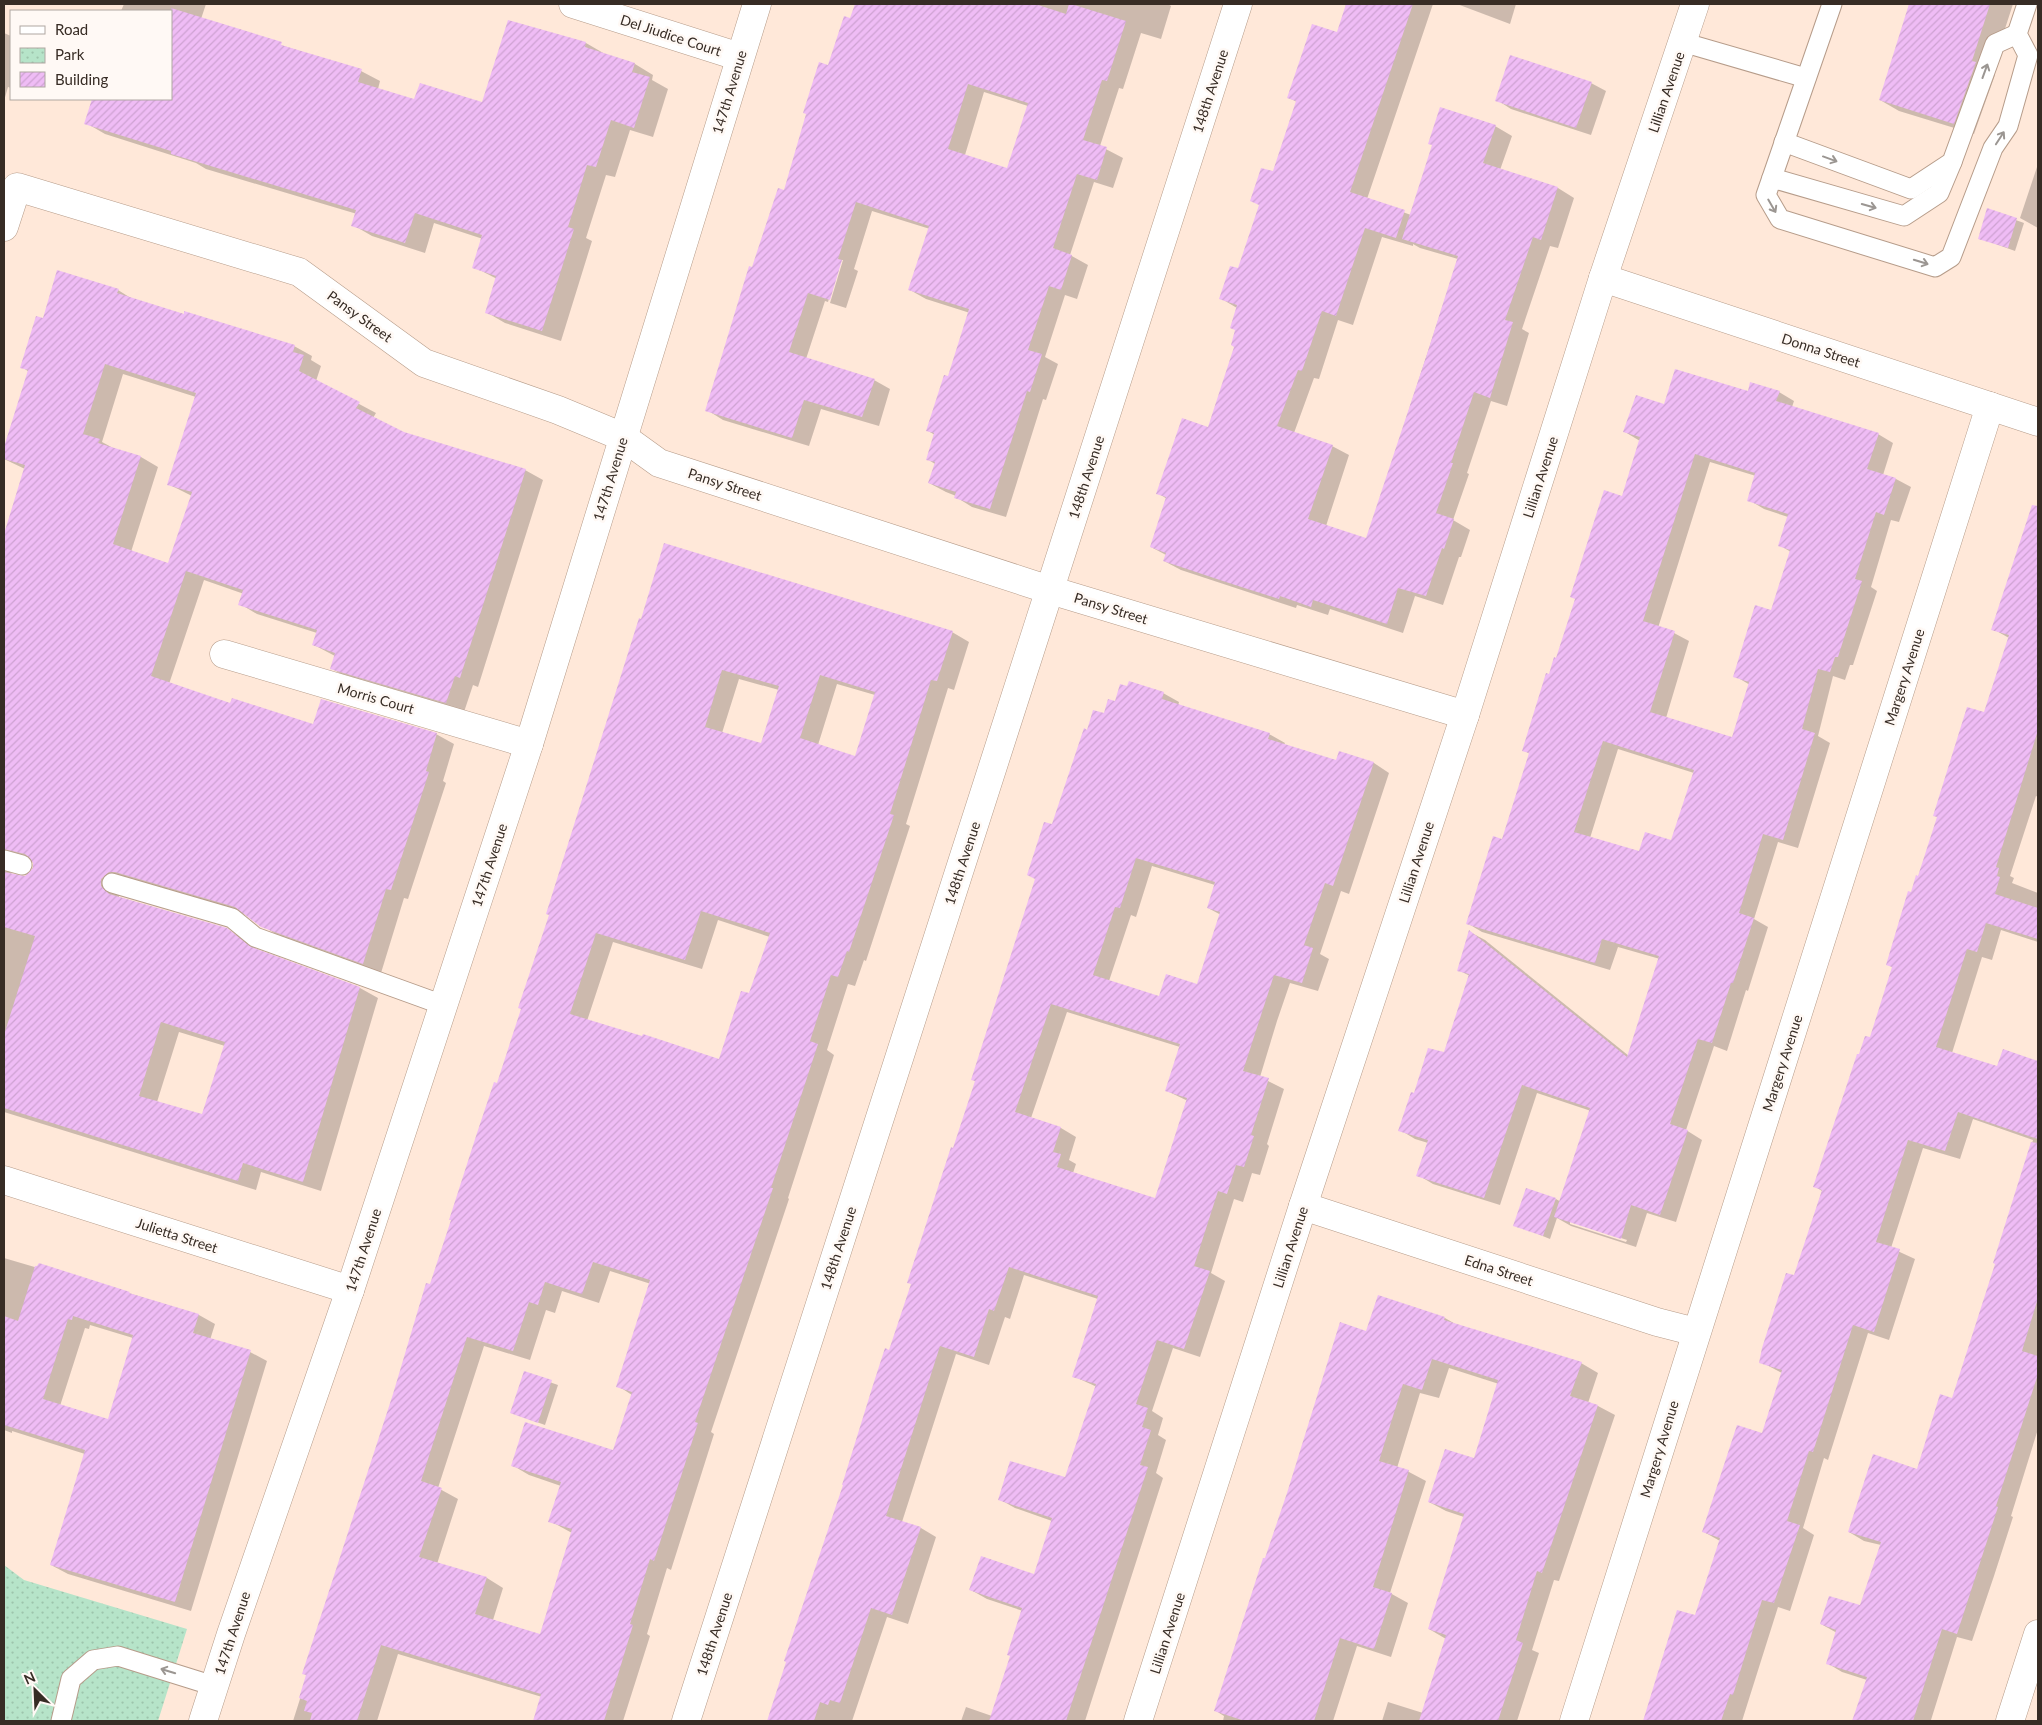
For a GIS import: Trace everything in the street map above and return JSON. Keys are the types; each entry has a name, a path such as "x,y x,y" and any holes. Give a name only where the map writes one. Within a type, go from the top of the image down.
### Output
{"street":[{"name":"Del Jiudice Court","path":"573,4 740,57"},
{"name":"147th Avenue","path":"203,1721 350,1290 529,744 757,4"},
{"name":"148th Avenue","path":"686,1721 1238,4"},
{"name":"Lillian Avenue","path":"1138,1721 1303,1206 1465,716 1603,278 1695,4"},
{"name":"Pansy Street","path":"4,227 17,187 299,272 424,363 558,410 623,437 659,463 1050,590 1465,716"},
{"name":"Donna Street","path":"1603,278 2038,422"},
{"name":"Margery Avenue","path":"1574,1721 1990,406"},
{"name":"Morris Court","path":"224,654 529,744"},
{"name":"Julietta Street","path":"4,1180 350,1290"},
{"name":"Edna Street","path":"1303,1206 1657,1322 1696,1332"},
{"path":"2010,1721 2038,1634"}],"lane":[{"path":"1832,4 1766,195 1780,219 1935,267 1950,257 1993,148 2008,126 2028,55 2017,34 2027,4"},
{"path":"1772,178 1904,216 1939,193 1995,44 2017,34"},
{"path":"1682,42 1806,78"},
{"path":"1784,142 1911,189 1952,162"},
{"path":"4,860 22,865"},
{"path":"112,883 232,918 254,937 444,1005"},
{"path":"60,1721 71,1679 92,1660 118,1656 214,1686"}],"green space":[{"path":"4,1565 24,1580 187,1629 158,1721 4,1721"}],"building":[{"path":"855,4 1035,4 1066,14 1069,4 1071,4 1126,21 1107,81 1102,80 1083,140 1107,147 1097,180 1077,174 1053,248 1072,255 1061,290 1049,286 1028,350 1042,354 1030,392 1027,391 990,509 954,498 956,492 928,483 935,462 926,460 934,433 926,431 944,375 948,376 969,309 908,290 929,226 856,202 838,259 842,260 830,300 808,293 789,352 875,379 862,417 804,400 792,438 705,411 749,266 752,267 778,188 784,190 806,114 803,113 819,62 828,65 844,16 850,18","holes":["968,84 1028,103 1007,168 948,149"]},
{"path":"1346,4 1413,4 1350,192 1405,210 1396,238 1365,228 1336,316 1322,311 1302,371 1298,370 1277,426 1333,445 1308,519 1366,538 1427,354 1458,256 1402,239 1432,145 1428,144 1440,107 1496,125 1483,163 1558,187 1541,240 1533,237 1505,320 1513,322 1490,398 1474,392 1451,463 1453,463 1436,513 1454,519 1426,596 1398,588 1387,624 1313,600 1311,607 1280,596 1279,599 1229,583 1163,561 1166,553 1150,547 1166,497 1156,494 1182,418 1208,427 1234,347 1231,345 1235,330 1230,328 1237,305 1219,299 1230,266 1238,268 1259,205 1250,201 1261,168 1273,171 1296,101 1287,98 1312,24 1337,32"},
{"path":"1909,4 1990,4 1972,61 1976,62 1954,124 1879,100"},
{"path":"171,8 282,42 281,45 362,69 358,82 414,99 420,83 482,102 508,20 586,42 585,47 635,63 632,72 650,77 634,128 611,120 596,167 587,165 568,227 574,229 542,331 485,313 496,276 472,268 482,235 415,213 405,243 351,226 356,210 171,154 171,151 84,124 92,100 172,100"},
{"path":"1510,55 1592,82 1576,128 1495,101"},
{"path":"1987,208 2017,218 2008,248 1978,239"},
{"path":"57,270 119,289 117,293 184,314 184,311 295,345 293,352 304,355 299,371 360,402 356,408 404,432 526,469 460,678 455,676 446,703 330,669 335,653 312,645 317,630 238,605 243,590 186,571 151,676 230,703 232,698 313,724 321,699 437,733 426,771 429,772 391,890 386,889 363,964 261,927 235,907 115,872 109,872 101,879 101,886 109,894 227,928 251,947 360,987 303,1182 243,1163 238,1181 4,1108 4,1035 35,936 4,927 4,872 25,876 33,868 33,863 25,854 4,849 4,534 25,465 4,459 4,447 28,370 20,368 36,316 43,318","holes":["105,364 196,393 167,485 192,492 168,563 113,544 141,456 98,443 100,439 83,434","161,1022 225,1042 202,1114 139,1096"]},
{"path":"1675,369 1748,391 1750,382 1780,391 1776,401 1879,433 1867,469 1896,478 1884,515 1876,512 1855,579 1862,581 1838,657 1835,657 1830,672 1818,669 1802,729 1815,733 1783,840 1763,834 1739,913 1754,918 1733,983 1731,983 1712,1043 1698,1039 1670,1124 1688,1130 1660,1215 1631,1205 1621,1239 1554,1217 1590,1108 1522,1085 1484,1198 1416,1176 1428,1140 1398,1131 1411,1092 1414,1093 1428,1048 1444,1052 1469,974 1457,971 1469,930 1627,1057 1659,956 1602,939 1595,963 1466,924 1493,836 1502,839 1529,753 1522,751 1546,673 1549,674 1554,657 1556,658 1575,599 1570,597 1604,490 1622,496 1640,437 1623,432 1636,395 1664,404","holes":["1695,454 1755,473 1747,501 1788,514 1778,546 1790,550 1771,610 1755,605 1733,677 1749,682 1732,737 1650,712 1675,631 1643,621","1603,741 1694,770 1671,840 1645,832 1639,851 1574,832"]},
{"path":"2032,505 2038,506 2038,730 1996,867 1999,868 1997,876 2000,877 1995,894 2038,908 2038,939 1986,923 1977,952 1967,949 1936,1047 1997,1066 2003,1049 2038,1061 2038,1139 1958,1112 1945,1151 1908,1140 1876,1242 1900,1249 1874,1332 1853,1325 1813,1452 1809,1451 1787,1521 1800,1525 1774,1603 1762,1600 1733,1695 1730,1694 1721,1721 1643,1721 1677,1610 1695,1615 1720,1538 1702,1532 1737,1425 1762,1433 1782,1370 1759,1363 1762,1348 1786,1273 1794,1275 1822,1190 1813,1187 1857,1054 1859,1054 1865,1036 1870,1037 1892,967 1886,965 1908,891 1911,892 1916,875 1918,876 1937,817 1933,816 1967,707 1984,712 2009,635 1991,630"},
{"path":"664,543 953,631 937,681 931,680 890,814 894,815 849,952 847,951 838,977 831,975 810,1041 818,1044 771,1188 773,1188 695,1422 698,1423 654,1561 650,1559 630,1624 633,1625 604,1721 533,1721 541,1694 381,1645 357,1721 310,1721 312,1713 304,1711 307,1701 299,1698 306,1675 302,1674 393,1394 426,1283 430,1284 477,1133 494,1082 497,1083 521,1009 518,1008 549,915 546,914 639,618 641,619","holes":["722,670 779,686 761,743 705,727","820,675 875,692 855,756 800,738","701,911 770,933 749,993 741,991 719,1059 643,1034 642,1036 570,1014 596,933 685,960","593,1262 650,1280 616,1387 632,1392 613,1450 525,1422 511,1466 561,1482 548,1522 572,1529 540,1634 475,1614 487,1577 419,1557 442,1488 421,1481 467,1337 513,1351 529,1302 538,1305 545,1282 582,1294"]},
{"path":"1129,681 1164,692 1162,699 1270,733 1268,739 1336,760 1339,751 1374,762 1333,886 1325,883 1304,945 1313,948 1302,983 1274,975 1262,1012 1243,1071 1269,1078 1251,1135 1254,1136 1244,1167 1236,1165 1227,1194 1218,1191 1194,1266 1210,1271 1184,1349 1157,1340 1136,1404 1148,1408 1142,1427 1151,1430 1140,1465 1148,1467 1066,1721 989,1721 1010,1656 1007,1655 1022,1608 969,1590 981,1556 1034,1574 1052,1518 998,1500 1010,1461 1065,1477 1096,1384 1072,1377 1098,1296 1009,1267 994,1311 989,1309 974,1357 940,1346 886,1516 921,1527 892,1615 871,1608 840,1703 830,1700 828,1705 820,1702 814,1721 767,1721 786,1662 784,1661 843,1485 885,1348 889,1350 911,1284 907,1283 951,1147 953,1148 975,1081 971,1080 1035,879 1027,875 1044,822 1052,824 1084,728 1087,730 1093,710 1104,713 1108,699 1115,701 1120,684 1127,686","holes":["1136,858 1215,882 1207,908 1220,912 1197,984 1166,974 1159,996 1093,975 1115,907 1120,908","1051,1004 1180,1044 1165,1091 1187,1098 1155,1198 1057,1167 1061,1154 1053,1152 1061,1127 1015,1112"]},
{"path":"2031,1142 2038,1143 2038,1298 2022,1351 2038,1356 2038,1374 1996,1506 1998,1507 1957,1634 1942,1629 1913,1721 1852,1721 1867,1677 1826,1664 1836,1630 1820,1624 1829,1596 1860,1605 1881,1542 1848,1532 1873,1454 1917,1469 1940,1394 1952,1398 1995,1264 1993,1263"},
{"path":"1526,1188 1556,1198 1543,1236 1513,1226"},
{"path":"39,1263 199,1314 193,1333 251,1350 175,1602 50,1565 85,1450 4,1425 4,1316 18,1321 35,1266","holes":["73,1316 133,1335 108,1419 43,1399 68,1319 72,1320"]},
{"path":"1378,1295 1445,1317 1444,1320 1582,1362 1570,1396 1598,1405 1542,1573 1537,1571 1516,1640 1523,1643 1498,1721 1419,1721 1446,1635 1428,1629 1464,1514 1428,1502 1445,1449 1474,1458 1498,1380 1432,1359 1422,1390 1403,1384 1379,1461 1409,1470 1373,1587 1392,1593 1374,1649 1340,1638 1314,1721 1245,1721 1214,1711 1263,1558 1265,1558 1287,1493 1340,1322 1366,1331"},
{"path":"524,1371 552,1380 538,1423 510,1413"}]}
